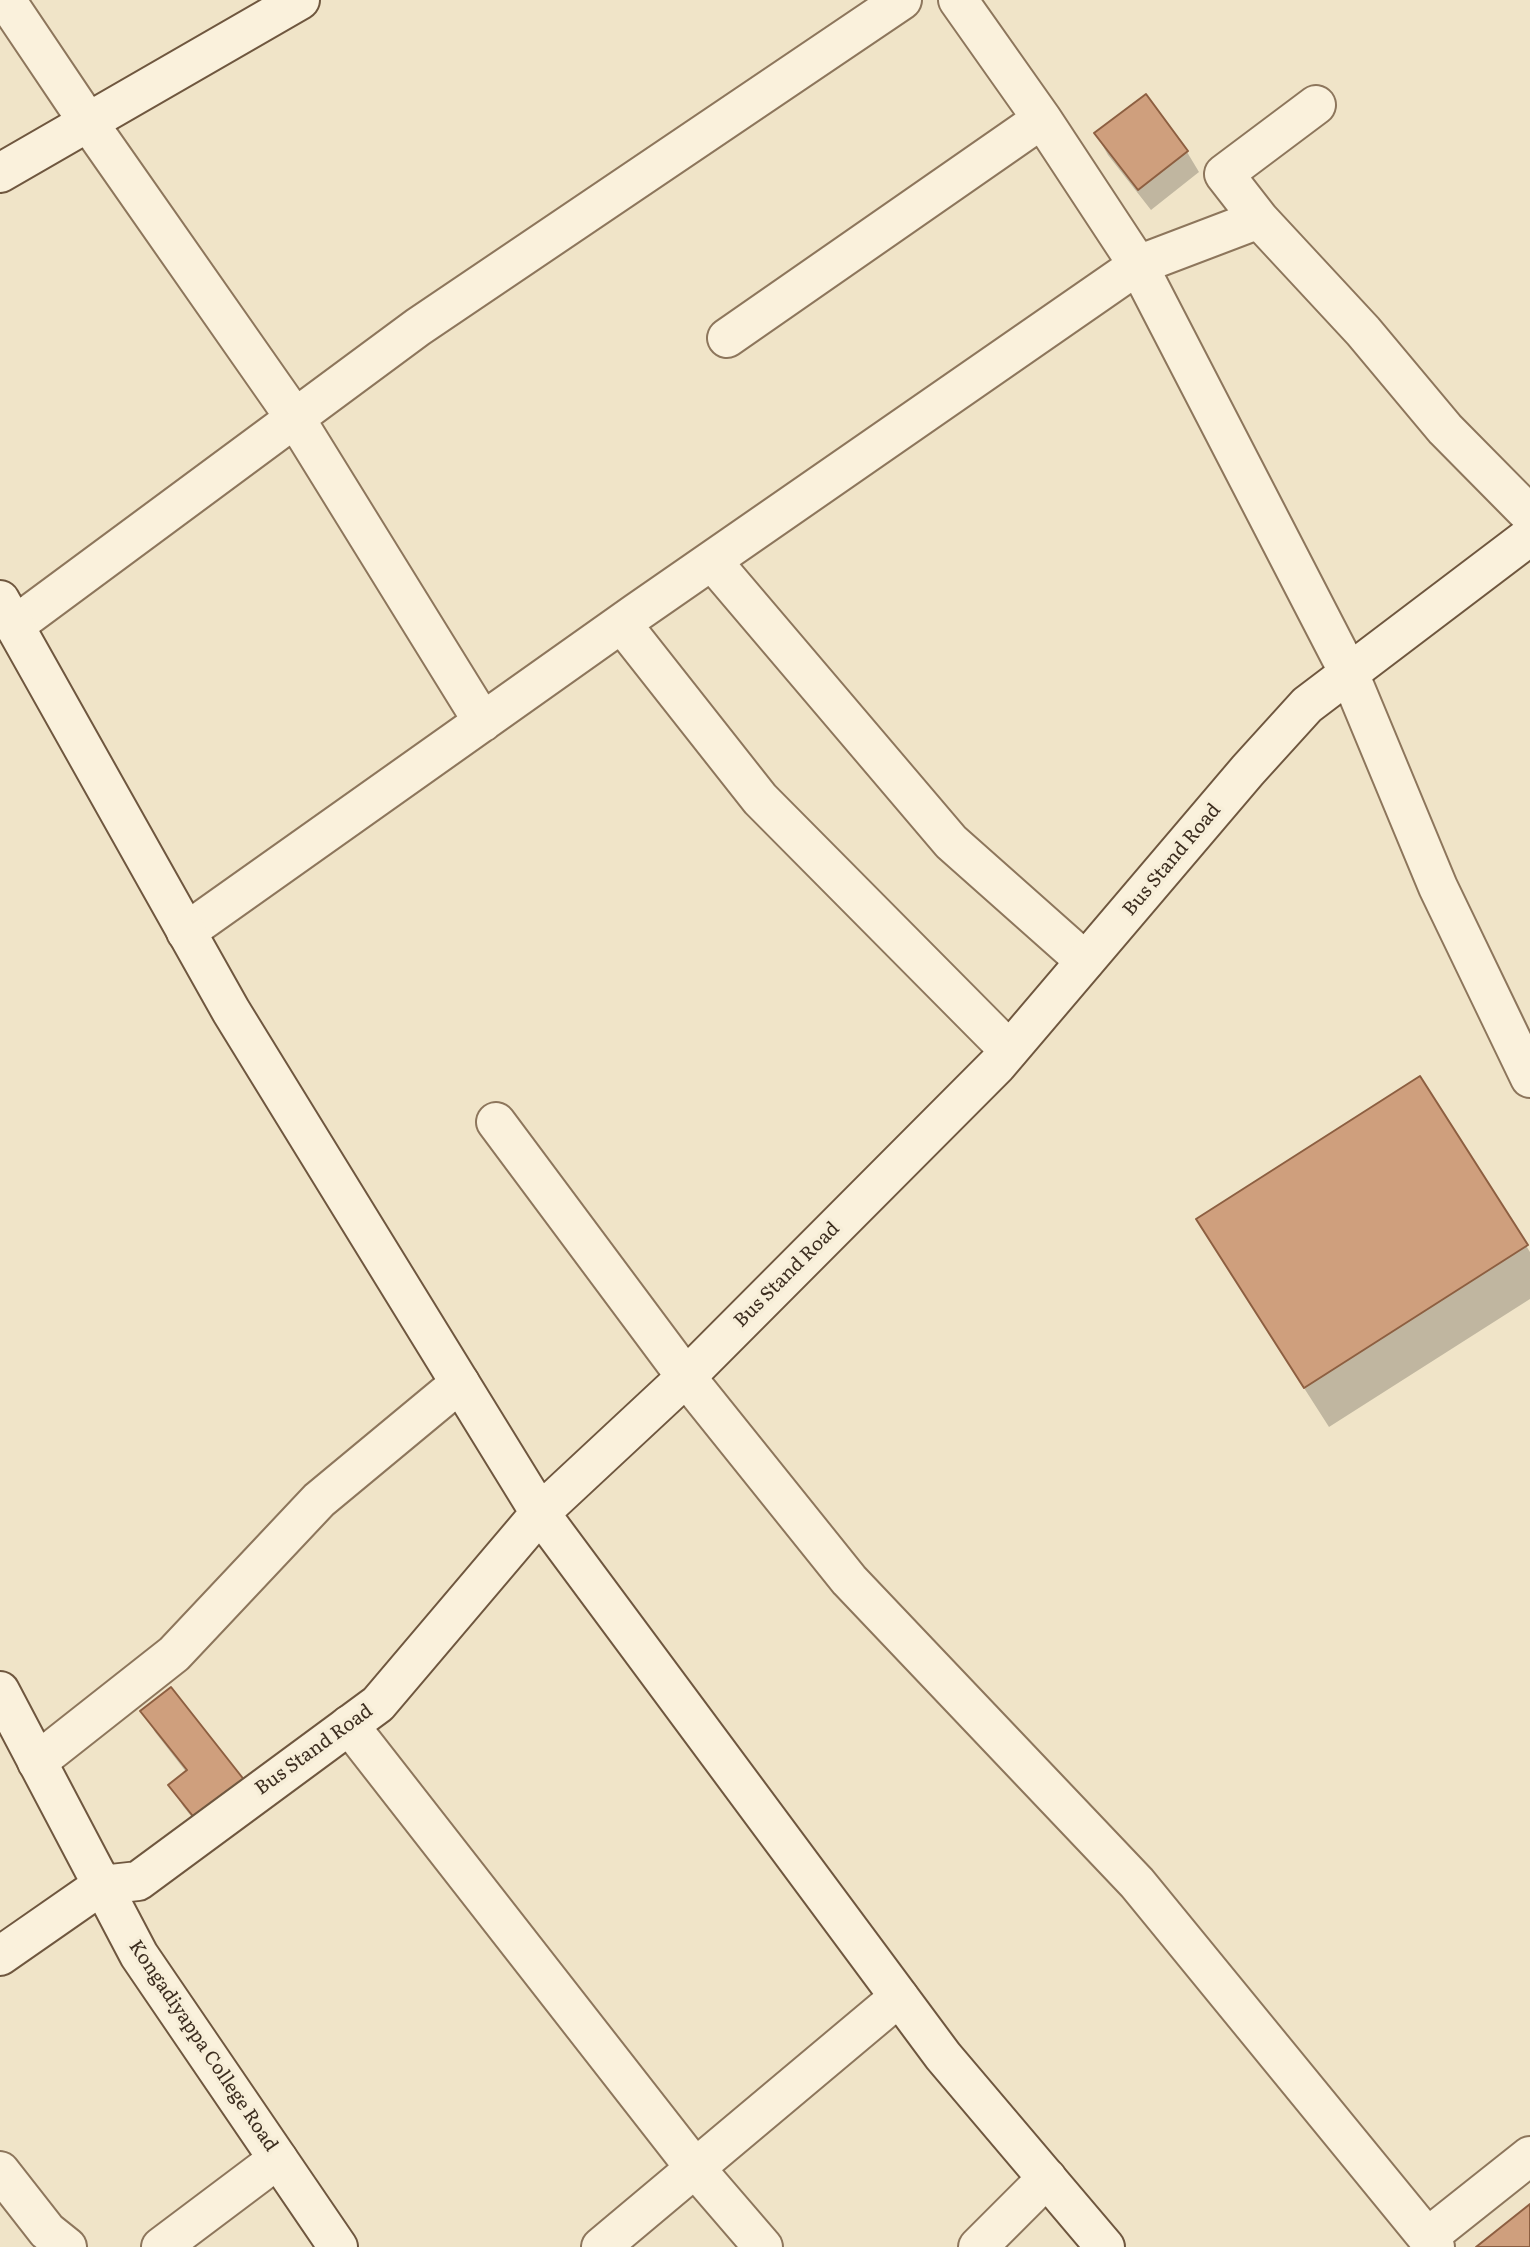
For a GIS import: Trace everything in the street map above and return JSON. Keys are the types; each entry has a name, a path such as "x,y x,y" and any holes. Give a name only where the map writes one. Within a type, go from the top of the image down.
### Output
{"street":[{"path":"6,0 295,418 483,722"},
{"path":"0,173 300,0"},
{"path":"902,0 418,327 295,418 7,613 230,1011 540,1513 943,2056 1105,2247"},
{"path":"958,0 1042,118 1138,265 1349,673 1438,887 1530,1078"},
{"path":"1316,105 1224,174 1259,219 1363,331 1445,429 1530,515"},
{"path":"727,338 1042,118"},
{"path":"186,932 1138,265 1259,219"},
{"name":"Bus Stand Road","path":"0,1956 102,1885 138,1881 378,1703 540,1513 686,1377 997,1065 1248,770 1307,705 1530,536"},
{"path":"712,561 950,842 1085,961"},
{"path":"622,624 760,799 1009,1050"},
{"path":"496,1122 686,1377 849,1580 1137,1883 1432,2242 1530,2156"},
{"path":"37,1762 174,1654 319,1500 460,1383"},
{"name":"Kongadiyappa College Road","path":"0,1691 139,1955 338,2247"},
{"path":"349,1725 695,2168 763,2247"},
{"path":"601,2247 899,1997"},
{"path":"161,2247 278,2158"},
{"path":"0,2171 47,2231 67,2247"},
{"path":"978,2247 1047,2178"}],"building":[{"path":"1146,94 1188,151 1138,190 1094,133"},
{"path":"1420,1076 1528,1245 1304,1388 1196,1219"},
{"path":"171,1687 249,1786 200,1825 168,1785 187,1770 140,1711"},
{"path":"1530,2204 1530,2247 1476,2247"}]}
